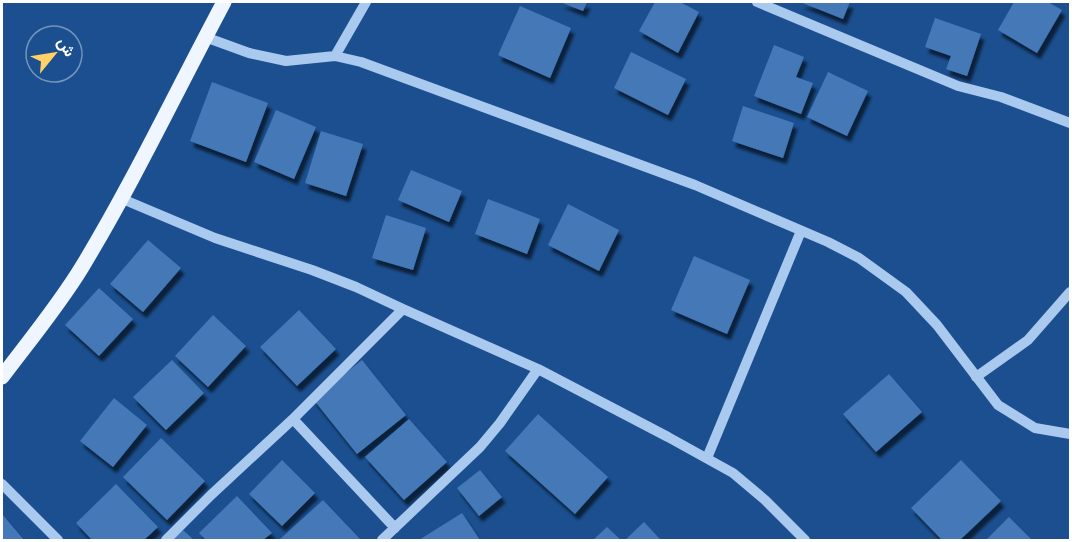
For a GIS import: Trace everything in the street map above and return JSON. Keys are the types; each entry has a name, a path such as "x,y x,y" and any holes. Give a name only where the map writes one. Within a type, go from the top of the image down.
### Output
{"main road":[{"path":"2,377 81,268 224,2"}],"street":[{"path":"335,56 366,2"},
{"path":"757,2 958,86 1001,97 1071,123"},
{"path":"205,37 249,53 286,61 335,56 361,62 684,181 828,242 859,258 906,292 937,325 998,405 1035,428 1071,434"},
{"path":"120,198 215,238 356,287 538,369 733,473 765,500 805,540"},
{"path":"706,458 801,231"},
{"path":"976,377 1028,340 1071,292"},
{"path":"166,540 403,309"},
{"path":"382,540 480,447 538,369"},
{"path":"293,418 395,528"},
{"path":"2,484 58,540"}],"building":[{"path":"560,2 587,2 583,11"},
{"path":"655,2 680,2 699,12 678,53 639,31"},
{"path":"800,2 850,2 843,19"},
{"path":"1014,2 1048,2 1062,10 1037,53 998,30"},
{"path":"520,6 571,28 550,78 498,55"},
{"path":"935,18 981,34 967,76 946,69 951,56 925,47"},
{"path":"774,45 804,57 796,77 813,83 801,114 754,96"},
{"path":"631,52 686,79 668,115 614,88"},
{"path":"828,72 868,91 847,136 807,117"},
{"path":"212,82 268,103 246,162 190,141"},
{"path":"743,106 794,123 783,158 732,141"},
{"path":"276,110 316,127 294,179 254,162"},
{"path":"321,131 363,144 346,196 305,183"},
{"path":"411,170 462,191 449,222 398,200"},
{"path":"488,199 540,219 527,254 475,234"},
{"path":"568,204 619,230 599,271 548,245"},
{"path":"386,215 426,228 413,270 372,258"},
{"path":"148,240 181,268 143,312 110,284"},
{"path":"694,256 750,280 727,334 671,310"},
{"path":"99,288 133,319 99,356 65,325"},
{"path":"299,310 336,349 297,386 260,347"},
{"path":"213,315 246,346 208,387 175,356"},
{"path":"172,360 204,393 166,430 133,397"},
{"path":"362,360 406,415 357,454 313,399"},
{"path":"889,374 922,412 876,452 843,414"},
{"path":"114,398 147,425 113,467 80,441"},
{"path":"538,414 608,477 575,514 505,451"},
{"path":"409,419 447,462 404,500 365,457"},
{"path":"161,438 205,481 167,520 123,477"},
{"path":"282,460 315,493 282,526 249,494"},
{"path":"961,460 1001,501 960,540 942,540 911,508"},
{"path":"480,470 502,497 479,516 457,488"},
{"path":"116,484 158,527 144,540 92,540 76,523"},
{"path":"237,496 272,533 263,540 206,540 199,533"},
{"path":"323,500 360,539 279,540"},
{"path":"462,513 480,540 419,540"},
{"path":"2,514 24,540 2,540"},
{"path":"1009,517 1032,540 986,540"},
{"path":"644,522 660,539 625,540"},
{"path":"607,527 621,540 593,540"},
{"path":"183,530 194,540 172,540"}]}
